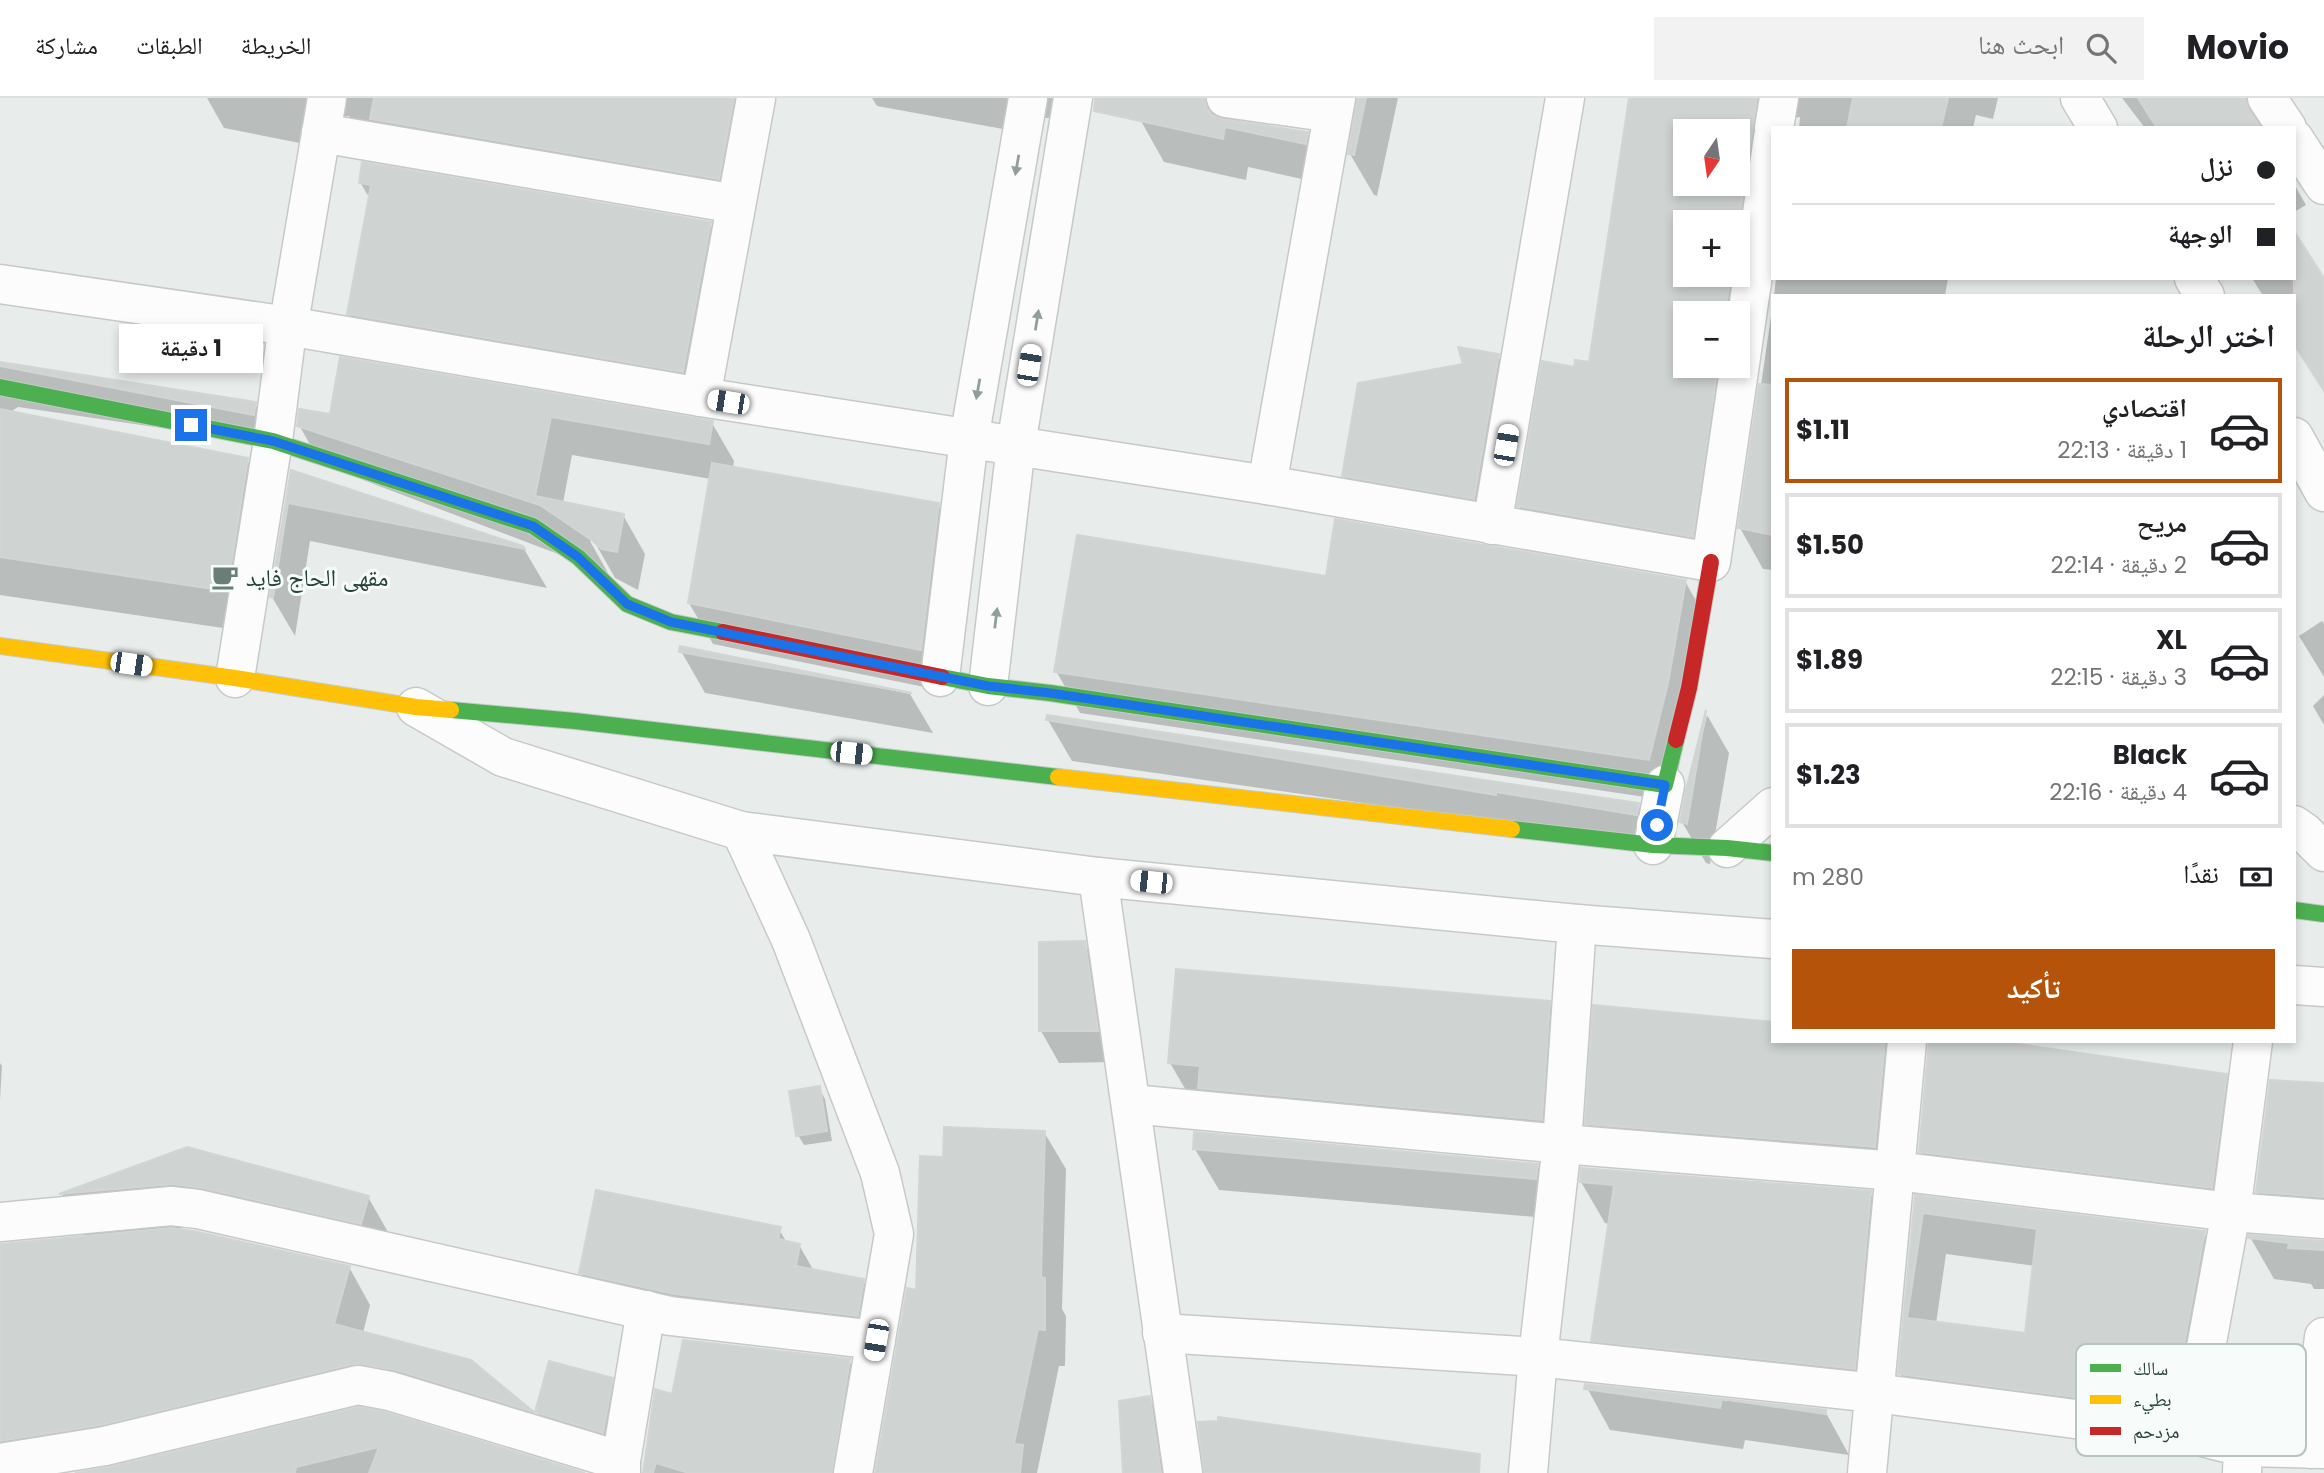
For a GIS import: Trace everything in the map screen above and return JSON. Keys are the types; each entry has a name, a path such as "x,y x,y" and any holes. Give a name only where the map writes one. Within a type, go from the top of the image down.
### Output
{"street":[{"path":"701,397 756,98"},
{"path":"940,677 970,439 1028,98"},
{"path":"988,686 1016,445 1073,98"},
{"path":"1226,98 1335,106 1267,485"},
{"path":"1492,525 1564,98"},
{"path":"1774,126 1779,98"},
{"path":"2080,98 2097,126"},
{"path":"2267,98 2286,126"},
{"path":"235,678 273,441 288,326 324,116 736,204"},
{"path":"2296,142 2324,185"},
{"path":"1653,845 1689,688 1711,562 1771,152"},
{"path":"0,284 288,326 701,397 1267,485 1711,562"},
{"path":"0,387 273,441 533,526 578,557 627,604 671,622 988,686 1665,785"},
{"path":"2296,441 2324,492"},
{"path":"0,646 235,678 416,707 575,721 1653,845 1771,853"},
{"path":"416,707 503,757 741,831 1098,877 1771,939"},
{"path":"1727,848 1771,809"},
{"path":"2296,826 2324,852"},
{"path":"741,831 791,940 880,1173 894,1234 853,1473"},
{"path":"1098,877 1183,1473"},
{"path":"2296,910 2324,914"},
{"path":"1528,1473 1562,1144 1577,923"},
{"path":"2296,985 2324,987"},
{"path":"1867,1473 1907,1043"},
{"path":"2206,1344 2231,1212 2253,1043"},
{"path":"1131,1104 1562,1144 1896,1171 2231,1212 2324,1219"},
{"path":"0,1222 171,1206 198,1209 670,1315 876,1340"},
{"path":"0,1463 105,1446 358,1385 390,1391 621,1467 646,1310"},
{"path":"1162,1333 1538,1357 1875,1393 2076,1419"},
{"path":"2317,1449 2324,1337"},
{"path":"2243,1460 2270,1456"}],"building":[{"path":"374,98 734,98 719,179 370,119"},
{"path":"1095,98 1205,98 1206,107 1212,115 1222,119 1308,132 1306,144 1225,127 1223,139 1094,111"},
{"path":"1357,98 1366,98 1354,155 1348,154"},
{"path":"1629,98 1757,98 1750,146 1750,119 1673,119 1673,196 1743,196 1741,210 1673,210 1673,287 1729,287 1727,301 1673,301 1673,378 1716,378 1693,537 1517,506 1542,361 1574,367 1575,360 1589,362"},
{"path":"1853,98 1948,98 1941,126 1847,126"},
{"path":"2138,98 2245,98 2260,126 2156,126"},
{"path":"362,162 711,222 683,372 347,314 371,185 359,183"},
{"path":"2296,234 2324,278 2324,391 2296,347"},
{"path":"1458,347 1499,354 1474,499 1342,476 1358,383 1463,364"},
{"path":"340,357 713,421 709,444 551,417 535,496 624,514 617,552 602,549 540,505 297,426 299,409 330,414"},
{"path":"0,362 256,402 254,415 0,366"},
{"path":"1759,384 1771,385 1771,535 1738,528"},
{"path":"0,409 248,458 227,591 0,557"},
{"path":"712,463 939,503 921,650 688,603"},
{"path":"291,470 523,546 525,549 288,503 273,598 270,597"},
{"path":"1335,519 1686,580 1668,683 1649,760 1054,672 1077,535 1326,576"},
{"path":"680,646 912,693 679,652"},
{"path":"1706,710 1687,824 1680,822"},
{"path":"1047,715 1639,803 1637,815 1496,792 1496,795 1046,720"},
{"path":"1085,941 1098,1031 1039,1031 1039,942"},
{"path":"1176,969 1550,1001 1542,1120 1198,1088 1200,1066 1168,1063"},
{"path":"1593,1005 1771,1022 1771,1043 1885,1043 1875,1147 1585,1124"},
{"path":"1929,1043 2011,1043 2227,1074 2212,1188 1919,1152"},
{"path":"2270,1080 2324,1083 2324,1197 2256,1192"},
{"path":"820,1086 827,1131 796,1136 789,1091"},
{"path":"944,1127 1045,1131 1041,1277 1045,1278 1045,1330 1038,1329 1014,1444 1023,1445 1020,1473 875,1473 907,1288 916,1290 920,1156 943,1157"},
{"path":"1194,1132 1538,1164 1536,1179 1193,1149"},
{"path":"187,1147 369,1196 361,1224 203,1188 173,1184 59,1194"},
{"path":"1581,1168 1871,1191 1855,1369 1591,1341 1614,1185 1580,1182"},
{"path":"596,1190 781,1227 778,1239 800,1244 796,1266 864,1279 858,1316 674,1294 579,1273"},
{"path":"1915,1195 2205,1231 2184,1344 2076,1344 2076,1397 1898,1374","holes":["1923,1213 2037,1229 2025,1333 1907,1318"]},
{"path":"171,1228 350,1266 334,1324 471,1360 534,1412 396,1370 353,1364 101,1425 0,1441 0,1244"},
{"path":"2249,1235 2324,1241 2324,1250 2288,1248 2289,1243 2248,1238"},
{"path":"683,1340 850,1359 832,1473 689,1473 656,1463 653,1473 643,1473 655,1389 672,1394"},
{"path":"549,1361 613,1378 603,1433 535,1412"},
{"path":"1585,1384 1826,1410 1826,1414 1722,1399 1720,1408 1584,1389"},
{"path":"1150,1396 1161,1473 1123,1473 1119,1401"},
{"path":"359,1407 385,1412 585,1473 369,1473 379,1447 296,1467 295,1473 75,1473 110,1467"},
{"path":"1218,1417 1480,1454 1479,1473 1204,1473 1198,1422 1218,1421"}],"traffic: fast":[{"path":"0,387 273,441 533,526 578,557 627,604 671,622 723,632"},
{"path":"942,677 988,686 1665,785 1676,740"},
{"path":"451,710 575,721 1058,777"},
{"path":"1512,829 1653,845 1771,853"},
{"path":"2296,910 2324,914"}],"traffic: slow":[{"path":"0,646 451,710"},
{"path":"1058,777 1512,829"}],"traffic: jam":[{"path":"1676,740 1689,688 1711,562"},
{"path":"723,632 942,677"}],"place":[{"name":"مقهى الحاج فايد","path":"225,577"}],"route":[{"path":"191,425 273,441 533,526 578,557 627,604 671,622 988,686 1665,785 1657,825"}]}
